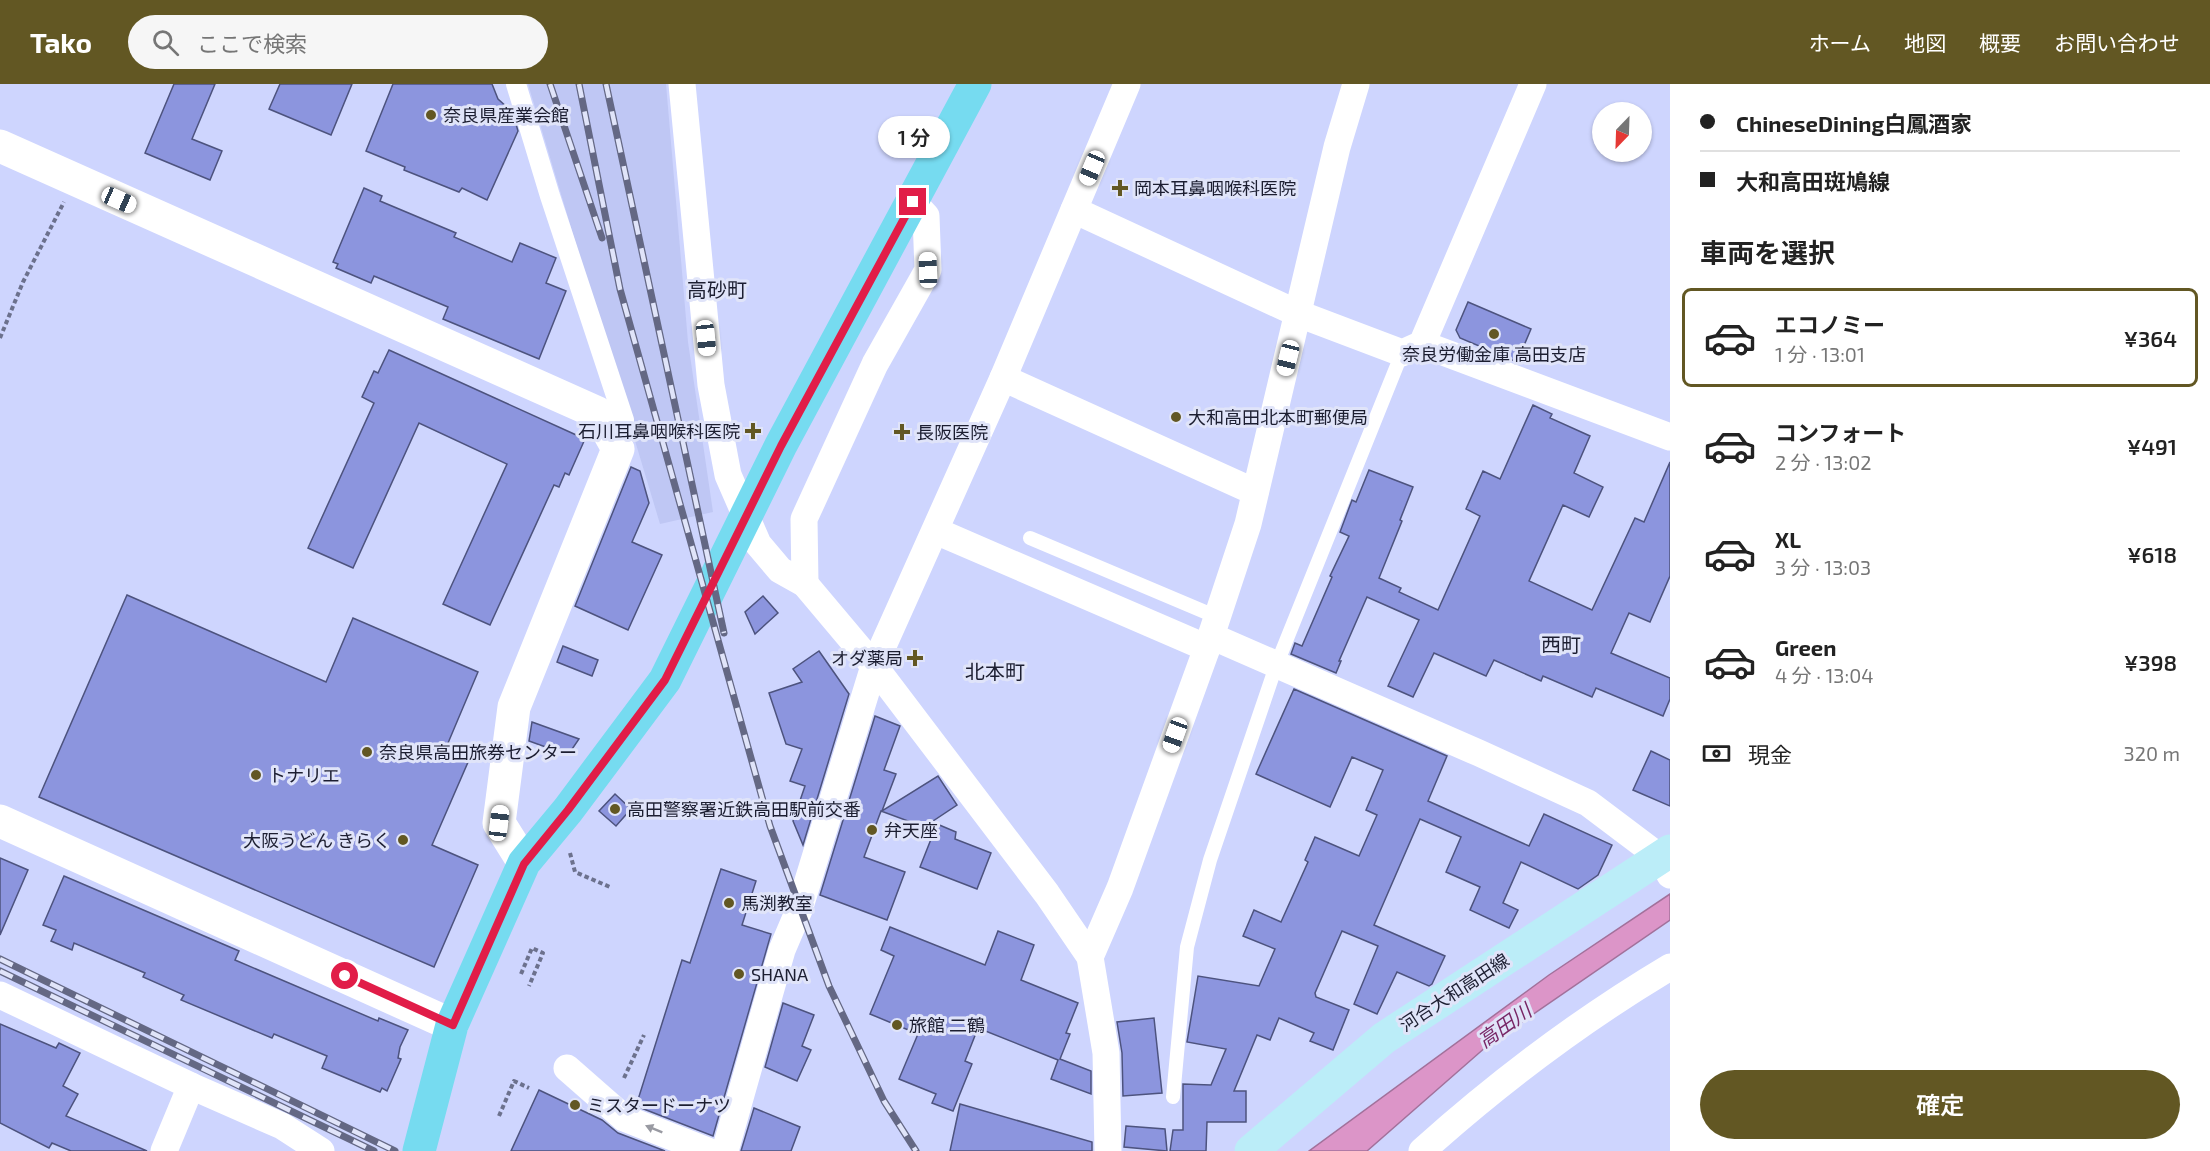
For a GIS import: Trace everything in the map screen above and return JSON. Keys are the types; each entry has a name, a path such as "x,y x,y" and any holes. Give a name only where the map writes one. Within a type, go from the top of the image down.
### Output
{"main road":[{"path":"419,1151 453,1025 524,864 568,810 665,680 781,446 975,84"},
{"name":"河合大和高田線","path":"1251,1151 1384,1038 1667,864"}],"street":[{"path":"0,146 598,413 624,420 550,196 516,84"},
{"path":"682,84 711,385 728,475 758,544 780,570 805,584 874,666 1047,894 1090,957 1106,1053 1108,1151"},
{"path":"725,1151 782,950 799,910 874,666 1003,378 1127,84"},
{"path":"1090,957 1120,888 1248,524 1337,147 1356,84"},
{"path":"1412,349 1533,84"},
{"path":"805,584 804,519 875,364 928,270 926,216 913,202"},
{"path":"1074,210 1299,314 1412,349 1670,437"},
{"path":"1003,378 1255,492"},
{"path":"524,864 499,823 514,707 618,449 598,413"},
{"path":"936,531 1211,634 1276,666 1479,753 1588,803 1667,864"},
{"path":"0,821 453,1025"},
{"path":"1422,1151 1471,1107 1608,1004 1670,967"},
{"path":"0,995 191,1086 282,1126 321,1151"},
{"path":"567,1068 624,1118 708,1151"},
{"path":"164,1151 191,1086"}],"lane":[{"path":"1173,1097 1187,947 1210,860 1276,666 1412,349"},
{"path":"1030,538 1211,634"}],"path":[{"path":"0,338 23,282 75,180"},
{"path":"570,854 575,872 610,887"},
{"path":"521,974 532,948 543,953 529,986"},
{"path":"624,1078 644,1035"},
{"path":"499,1116 514,1081 529,1088"}],"shaded area":[{"path":"528,84 666,84 688,342 713,512 660,524"}],"water":[{"name":"高田川","path":"1670,894 1670,920 1487,1046 1367,1151 1309,1151 1549,975"}],"building":[{"path":"174,84 215,84 192,139 222,151 210,180 145,153"},
{"path":"280,84 352,84 331,135 269,109"},
{"path":"393,84 492,84 498,99 509,109 503,120 516,124 518,131 487,200 462,188 459,192 404,170 405,167 366,151"},
{"path":"364,188 382,196 380,201 456,233 454,237 512,262 520,243 556,258 546,283 566,291 539,359 443,319 448,307 374,276 371,283 336,268 338,264 333,262"},
{"name":"奈良労働金庫 高田支店","path":"1468,302 1531,329 1517,362 1460,338 1456,330"},
{"path":"389,350 585,439 569,475 565,473 559,487 554,485 490,625 443,604 507,464 419,423 353,568 308,548 374,403 362,397 374,371 378,373"},
{"path":"1533,405 1552,414 1550,418 1590,436 1574,473 1603,487 1589,517 1563,505 1529,581 1592,610 1635,518 1644,522 1670,462 1670,576 1650,622 1629,613 1611,653 1670,678 1670,699 1663,716 1596,688 1592,697 1543,676 1541,681 1494,660 1486,676 1434,653 1413,697 1388,686 1419,620 1367,597 1336,673 1291,654 1295,643 1302,646 1332,577 1330,576 1349,536 1340,532 1352,500 1356,502 1369,470 1413,487 1379,578 1401,588 1399,592 1438,610 1480,516 1466,509 1483,471 1500,479"},
{"path":"631,467 640,471 649,503 632,542 662,555 628,630 575,606"},
{"name":"トナリエ","path":"127,595 326,682 353,618 478,672 448,743 472,753 432,845 478,865 434,967 39,797"},
{"path":"763,596 778,613 755,634 745,612"},
{"path":"563,646 598,660 592,676 557,662"},
{"path":"819,651 849,694 803,845 793,821 805,786 790,781 802,749 786,744 769,693 802,682 793,669"},
{"path":"1294,689 1447,756 1428,801 1529,846 1544,814 1612,845 1598,875 1578,889 1521,862 1503,903 1518,910 1509,928 1470,910 1480,887 1446,872 1461,837 1420,819 1374,925 1445,956 1432,984 1429,986 1397,972 1377,1014 1354,1004 1378,946 1342,931 1315,993 1316,997 1349,1010 1333,1050 1310,1041 1314,1033 1279,1018 1270,1040 1257,1035 1234,1091 1246,1091 1246,1122 1207,1122 1206,1151 1170,1151 1173,1130 1183,1130 1183,1084 1211,1085 1226,1049 1187,1042 1198,976 1259,986 1275,949 1243,936 1254,910 1281,922 1308,862 1305,860 1315,837 1359,856 1377,815 1366,810 1383,770 1352,757 1330,807 1256,774"},
{"path":"875,716 900,726 884,770 896,774 882,811 938,776 957,805 924,827 881,811 864,857 905,872 887,920 820,895"},
{"path":"532,722 579,739 568,755 529,741"},
{"path":"1651,751 1670,760 1670,806 1633,790"},
{"path":"615,794 631,809 616,826 599,811"},
{"path":"937,824 956,832 955,839 991,853 977,889 920,867"},
{"path":"0,858 28,870 0,935"},
{"path":"721,869 756,881 742,925 771,934 713,1136 636,1106 682,960 690,963"},
{"path":"64,876 239,951 235,960 378,1021 379,1018 408,1030 400,1047 398,1058 401,1059 387,1091 382,1088 380,1092 322,1068 327,1056 274,1034 272,1038 181,1000 184,995 143,977 145,973 74,943 72,950 51,941 56,930 43,925"},
{"path":"890,927 985,965 998,931 1034,945 1021,980 1078,1003 1066,1033 1070,1034 1060,1059 1091,1071 1091,1094 1051,1079 1058,1060 978,1028 965,1061 972,1064 953,1111 932,1103 936,1094 899,1079 918,1034 870,1014 894,956 881,950"},
{"path":"783,1003 814,1015 802,1046 811,1050 797,1081 765,1067"},
{"path":"1154,1018 1162,1093 1123,1096 1122,1053 1117,1022"},
{"path":"0,1024 56,1048 59,1043 80,1053 63,1086 78,1094 66,1116 147,1151 71,1151 52,1143 49,1148 0,1123"},
{"path":"539,1090 602,1120 618,1133 665,1151 511,1151"},
{"path":"960,1104 1092,1142 1092,1151 950,1151"},
{"path":"754,1108 800,1127 791,1151 741,1151"},
{"path":"1126,1126 1165,1129 1167,1151 1124,1147"}],"railway":[{"path":"550,84 602,238"},
{"path":"579,84 620,289 770,826 829,986 884,1101 916,1151"},
{"path":"606,84 724,633"},
{"path":"0,959 395,1151"},
{"path":"0,971 374,1151"}],"place":[{"name":"奈良県産業会館","path":"431,115"},
{"name":"岡本耳鼻咽喉科医院","path":"1120,188"},
{"name":"奈良労働金庫 高田支店","path":"1494,334"},
{"name":"大和高田北本町郵便局","path":"1176,417"},
{"name":"石川耳鼻咽喉科医院","path":"753,431"},
{"name":"長阪医院","path":"902,432"},
{"name":"オダ薬局","path":"915,658"},
{"name":"奈良県高田旅券センター","path":"367,752"},
{"name":"トナリエ","path":"256,775"},
{"name":"高田警察署近鉄高田駅前交番","path":"615,809"},
{"name":"弁天座","path":"872,830"},
{"name":"大阪うどん きらく","path":"403,840"},
{"name":"馬渕教室","path":"729,903"},
{"name":"SHANA","path":"739,974"},
{"name":"旅館 二鶴","path":"897,1025"},
{"name":"ミスタードーナツ","path":"575,1105"}],"district":[{"name":"高砂町","path":"717,289"},
{"name":"西町","path":"1561,644"},
{"name":"北本町","path":"995,671"}],"route":[{"path":"345,976 453,1025 524,864 568,810 665,680 781,446 913,202"}]}
